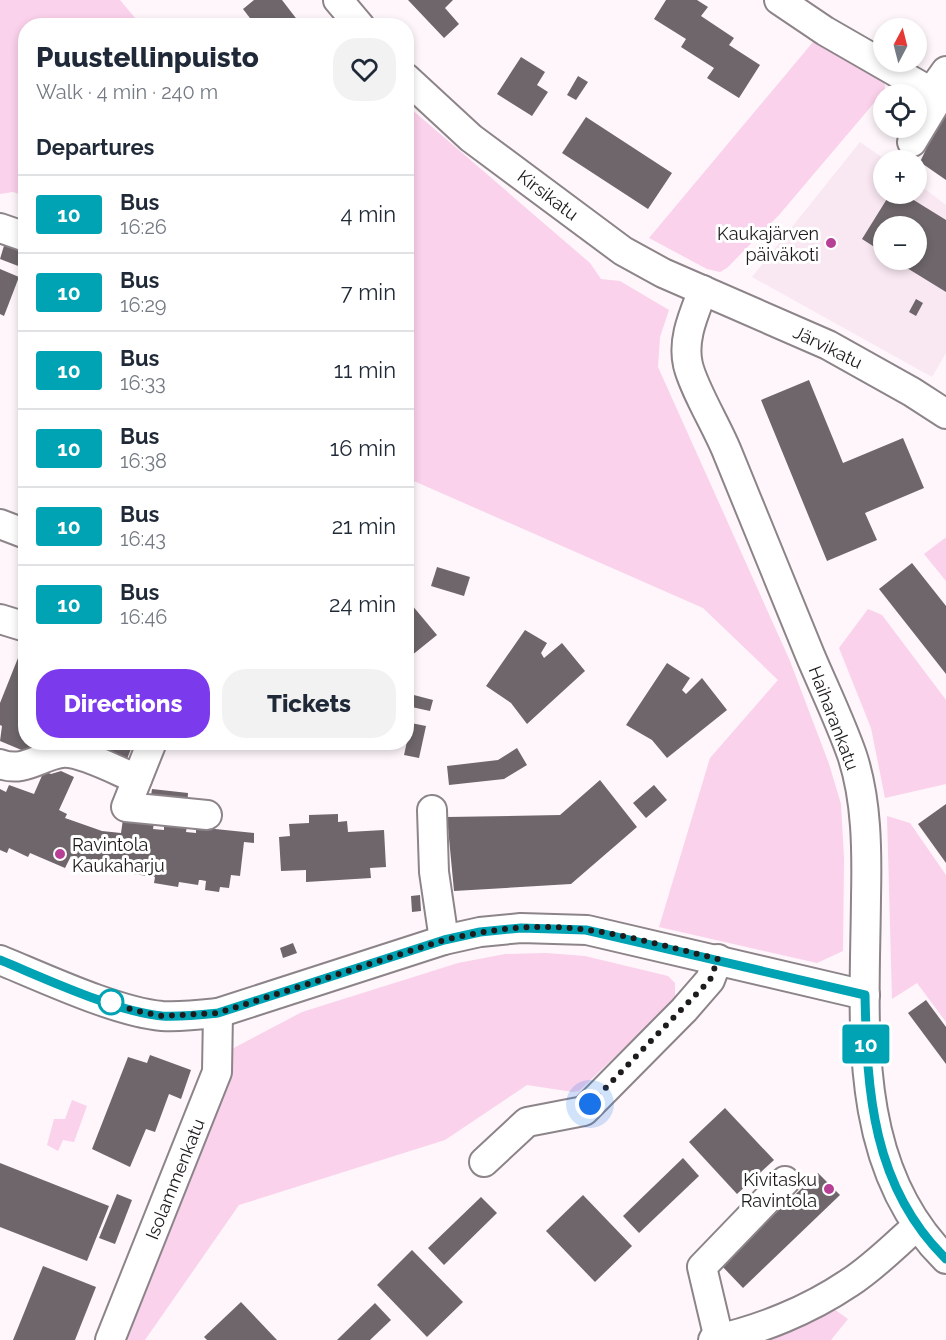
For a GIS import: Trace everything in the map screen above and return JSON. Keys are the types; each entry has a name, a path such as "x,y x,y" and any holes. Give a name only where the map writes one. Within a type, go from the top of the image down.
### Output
{"street":[{"path":"338,0 353,18"},
{"path":"779,0 825,32 902,76 939,82 935,104 912,142"},
{"name":"Kirsikatu","path":"414,85 471,138 623,251 663,273 704,290"},
{"path":"0,228 18,234"},
{"name":"Järvikatu","path":"704,290 828,345 912,392 946,414"},
{"name":"Haiharankatu","path":"704,290 687,336 688,365 728,453 852,756 865,826 867,1082 873,1119 888,1167 917,1226 946,1259"},
{"path":"0,524 18,531"},
{"path":"0,619 18,625"},
{"path":"149,750 126,807 207,815"},
{"path":"0,764 13,768 33,765 62,753 76,754 137,779"},
{"path":"432,810 434,872 444,940"},
{"path":"0,960 133,1010 162,1016 218,1013 444,940 480,932 549,927 586,930 865,995"},
{"path":"484,1162 527,1122 584,1111 684,1010 710,980 718,959"},
{"name":"Isolammenkatu","path":"111,1340 217,1072 218,1013"},
{"path":"785,1181 702,1267 716,1339 742,1333 814,1305 852,1281 917,1226"}],"shaded area":[{"path":"0,0 120,0 135,18 18,18 18,194 0,194"},
{"path":"818,36 873,66 873,72 884,72 885,84 873,84 873,104 779,215 727,268 720,272 707,269 649,238"},
{"path":"414,111 590,263 601,279 620,281 669,310 660,337 658,367 790,661 829,764 841,804 844,858 843,951 817,963 659,927 710,758 778,680 703,608 414,481"},
{"name":"Kaukajärven päiväkoti","path":"860,142 873,151 873,204 927,204 927,191 946,205 946,353 932,377 752,277"},
{"path":"946,539 946,581 924,554"},
{"path":"868,609 882,615 946,700 946,784 885,798 871,728 839,648"},
{"path":"887,816 910,823 946,875 946,1022 917,983 892,999"},
{"path":"546,953 585,956 668,976 675,983 675,999 579,1091 527,1085 445,1140 239,1205 145,1340 124,1340 229,1084 230,1050 302,1012 458,963 505,954"},
{"path":"72,1100 87,1106 74,1142 63,1140 58,1151 47,1145 54,1119 65,1119"},
{"path":"834,1309 848,1319 831,1340 758,1340 787,1331"}],"building":[{"path":"254,0 282,0 296,18 250,18 243,9"},
{"path":"408,0 453,0 445,8 459,24 444,38"},
{"path":"666,0 697,0 708,7 701,16 734,38 729,45 760,65 739,98 707,78 714,68 681,47 686,39 654,19"},
{"path":"521,57 545,72 537,85 548,92 532,116 497,94"},
{"path":"578,76 588,82 576,100 567,95"},
{"path":"946,107 946,180 927,167 926,150"},
{"path":"586,117 672,173 648,209 562,153"},
{"path":"884,204 920,204 946,220 946,292 910,270 927,270 927,216 876,216"},
{"path":"873,221 873,246 862,239"},
{"path":"6,239 18,244 18,266 0,259"},
{"path":"0,269 18,277 18,280 4,316 0,314"},
{"path":"916,299 923,303 916,316 909,312"},
{"path":"809,380 843,463 903,438 924,488 865,513 877,540 827,561 761,400"},
{"path":"912,563 946,606 946,674 879,589"},
{"path":"437,567 470,577 464,596 431,586"},
{"path":"414,608 437,635 414,654"},
{"path":"525,630 547,643 541,653 544,658 562,643 585,671 527,724 511,703 486,686"},
{"path":"18,658 18,749 0,741 2,726 0,725 0,703"},
{"path":"667,663 690,678 682,690 686,694 702,678 727,710 667,758 652,740 626,725"},
{"path":"414,695 433,700 430,711 414,708"},
{"path":"414,724 426,726 419,758 404,755 405,750 414,750"},
{"path":"517,748 527,765 504,779 449,785 447,766 498,760"},
{"path":"104,750 131,750 124,766 102,756"},
{"path":"44,771 51,774 61,771 74,777 59,810 67,814 65,818 102,831 121,833 123,819 154,823 153,829 164,830 164,824 187,826 186,832 196,833 196,827 254,833 254,843 244,842 240,876 231,875 229,888 220,887 219,892 205,890 206,881 201,880 198,885 179,882 178,887 154,883 155,877 104,870 104,862 92,859 87,866 80,866 71,856 65,868 30,853 28,857 9,848 7,853 0,850 0,789 6,792 9,785 34,794"},
{"path":"600,780 637,827 571,884 454,891 447,817 560,815"},
{"path":"654,785 667,800 646,818 633,803"},
{"path":"152,789 188,793 187,807 150,803"},
{"path":"946,804 946,863 918,824"},
{"path":"338,814 338,822 347,821 348,832 384,830 386,867 370,868 371,878 306,882 306,870 281,871 279,837 290,836 289,824 309,823 309,815"},
{"path":"420,895 421,911 412,912 411,896"},
{"path":"293,943 297,953 283,958 280,948"},
{"path":"926,1000 946,1027 946,1064 908,1013"},
{"path":"150,1055 191,1070 181,1099 169,1094 155,1132 146,1129 130,1167 92,1149 128,1057 147,1063"},
{"path":"725,1108 774,1160 737,1194 689,1142"},
{"path":"683,1158 699,1176 639,1233 623,1216"},
{"path":"0,1163 109,1206 87,1261 0,1227"},
{"path":"818,1173 840,1195 743,1288 721,1265"},
{"path":"117,1194 132,1200 115,1244 99,1238"},
{"path":"583,1195 632,1246 595,1282 546,1231"},
{"path":"481,1197 497,1213 444,1265 428,1248"},
{"path":"412,1250 463,1302 427,1337 377,1285"},
{"path":"43,1266 96,1287 75,1340 13,1340"},
{"path":"241,1302 277,1340 207,1340 204,1337"},
{"path":"375,1303 391,1320 370,1340 337,1340"}],"bus line":[{"name":"10","path":"0,960 133,1010 162,1016 190,1016 218,1013 444,940 480,932 549,927 586,930 633,939 865,995 867,1082 873,1119 884,1158 898,1192 917,1226 946,1259"}],"place":[{"name":"Kaukajärven päiväkoti","path":"831,243"},
{"name":"Ravintola Kaukaharju","path":"60,854"},
{"name":"Kivitasku Ravintola","path":"829,1189"}],"route":[{"path":"111,1002 105,1000 133,1010 162,1016 218,1013 444,940 480,932 521,928 549,927 586,930 718,959 710,980 684,1010 590,1104"}]}
